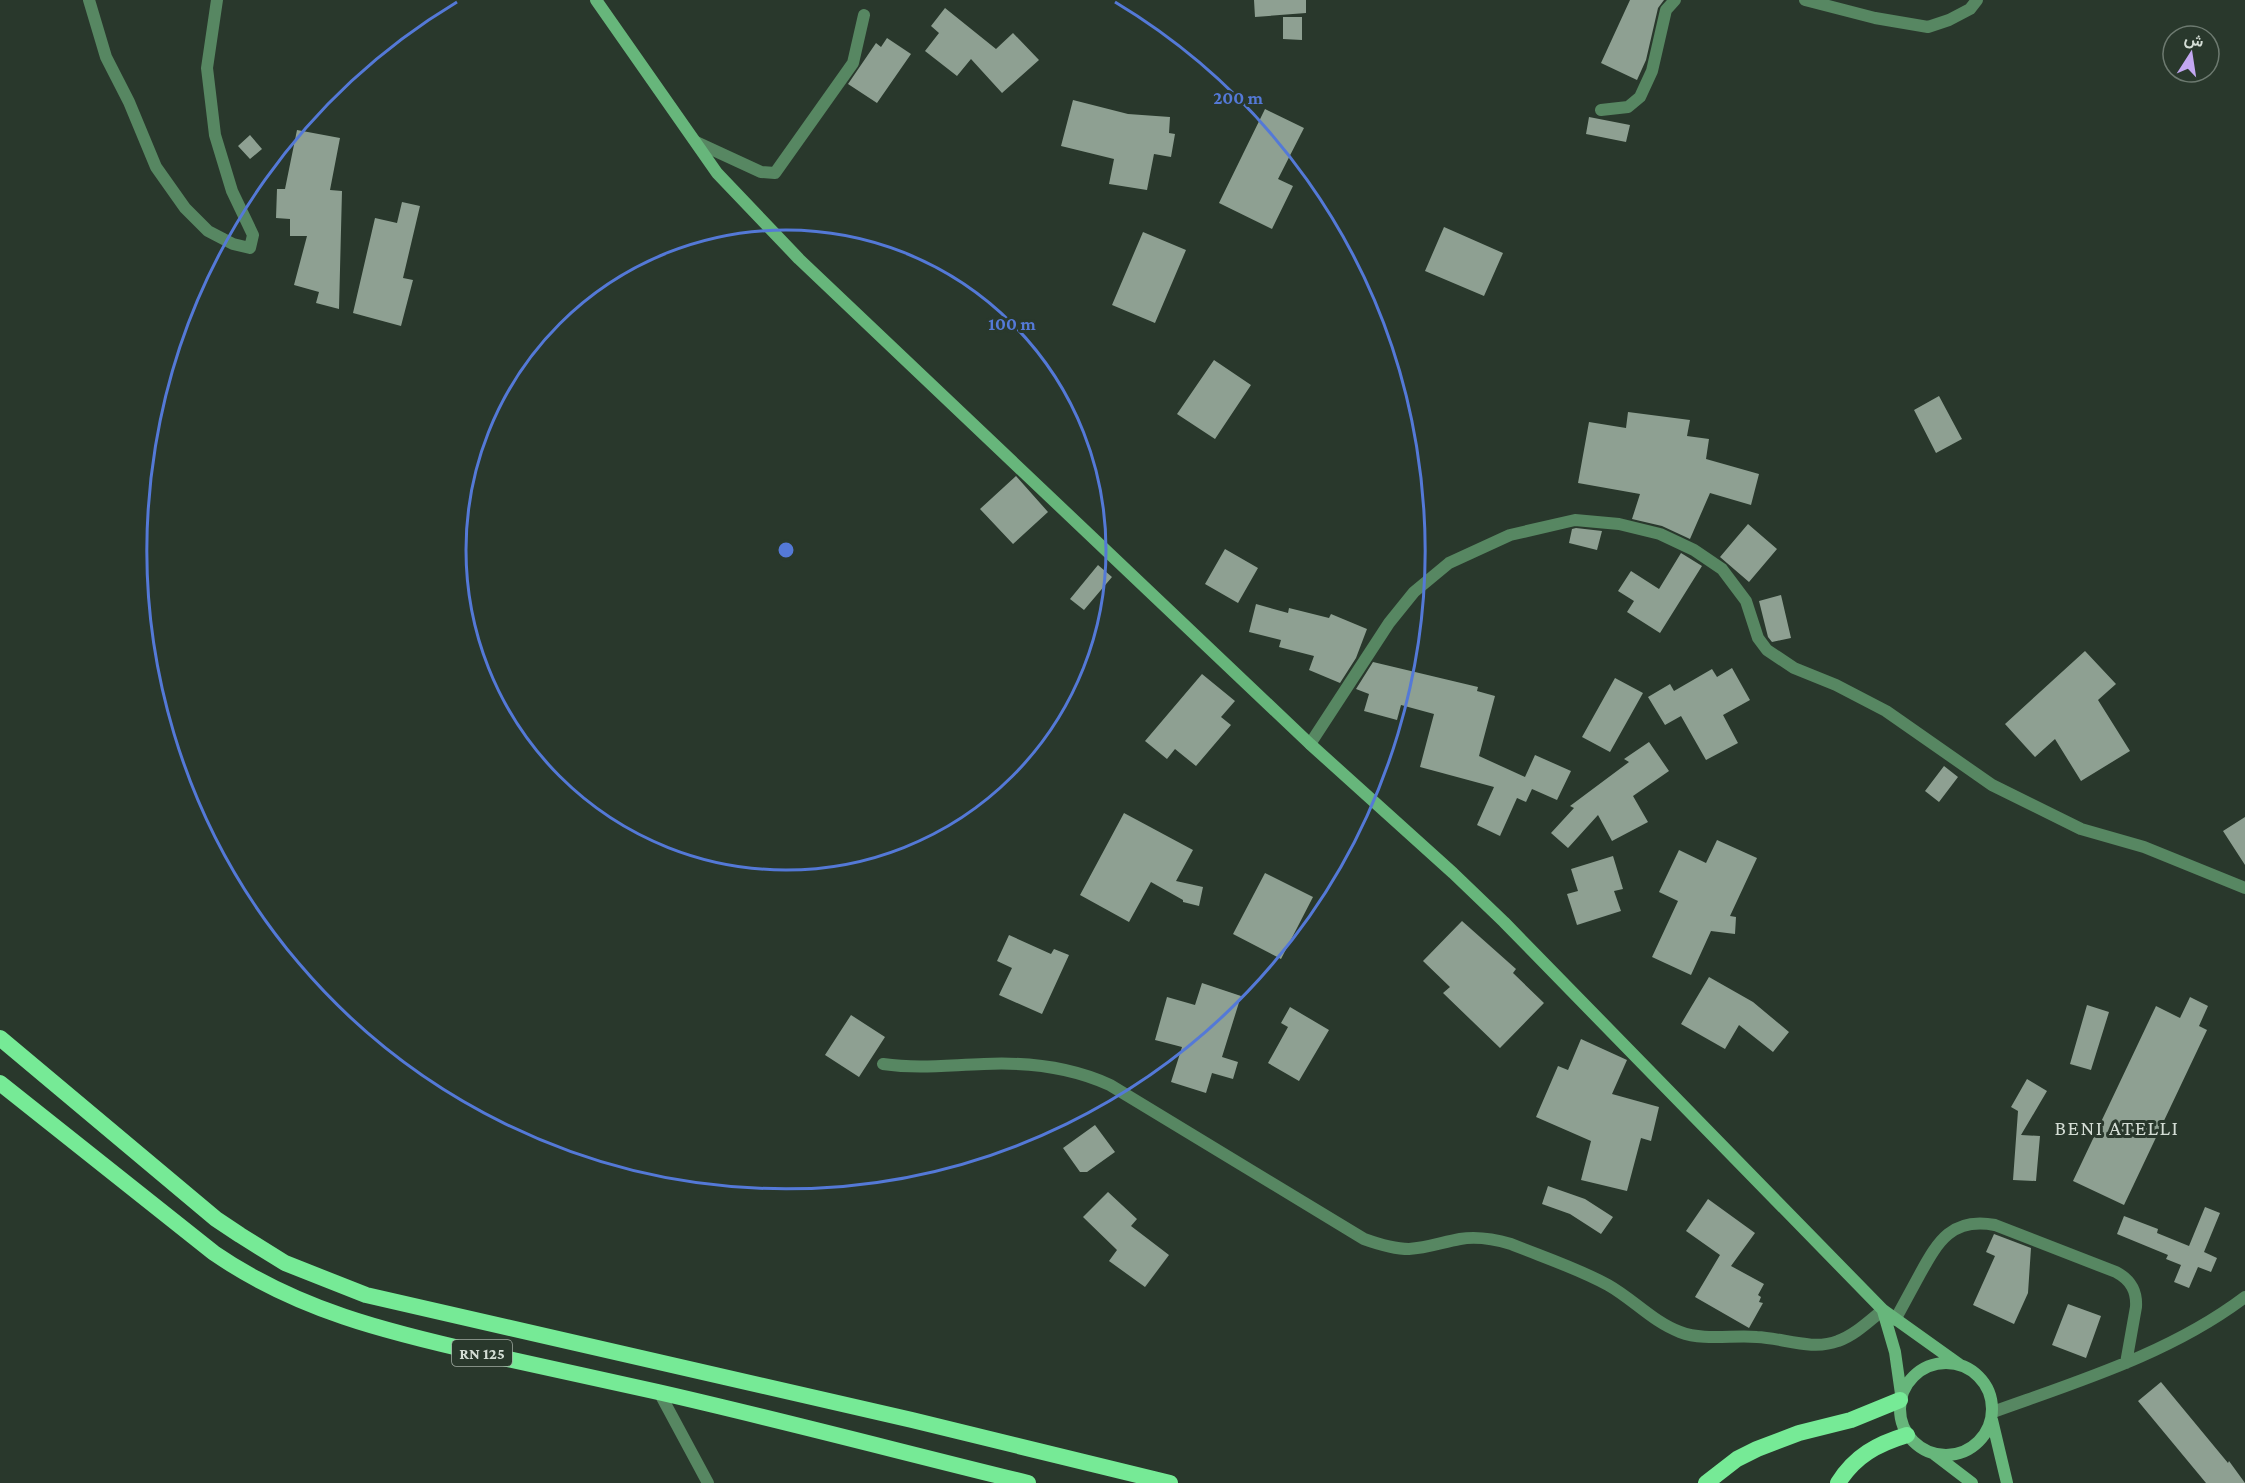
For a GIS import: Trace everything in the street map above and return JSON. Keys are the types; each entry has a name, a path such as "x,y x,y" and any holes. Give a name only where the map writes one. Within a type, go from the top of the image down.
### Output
{"highway":[{"path":"0,1038 216,1219 285,1263 318,1278 366,1295 923,1423 1170,1483"},
{"name":"RN 125","path":"0,1083 214,1253 278,1291 338,1316 403,1335 659,1392 1028,1483"},
{"path":"1706,1483 1737,1459 1757,1449 1798,1433 1851,1420 1901,1398"},
{"path":"1838,1483 1860,1456 1888,1440 1907,1435"}],"main road":[{"path":"596,0 717,173 799,259 1310,744 1453,873 1528,946 1883,1310 1976,1374 1988,1388 1992,1400 1992,1415 2007,1483"},
{"path":"1883,1310 1895,1353 1902,1424 1907,1435 1914,1443 1933,1453 1972,1483"},
{"path":"1901,1398 1911,1377 1929,1365 1950,1362 1960,1365"},
{"path":"1933,1453 1944,1455 1965,1451 1982,1438 1992,1415"}],"street":[{"path":"89,0 106,57 129,102 156,166 185,208 208,231 232,244 250,248 253,235 232,191 215,135 207,68 217,0"},
{"path":"1601,110 1629,107 1640,97 1652,71 1666,10 1675,0"},
{"path":"1805,0 1875,18 1928,27 1963,13 1970,9 1977,0"},
{"path":"696,142 761,172 775,173 854,63 864,15"},
{"path":"1310,744 1389,623 1414,592 1449,563 1510,535 1575,520 1619,524 1660,534 1694,550 1722,570 1746,601 1758,638 1767,650 1794,668 1886,711 1992,785 2081,829 2144,847 2245,888"},
{"path":"883,1064 923,1068 983,1064 1024,1065 1062,1068 1095,1078 1364,1239 1385,1246 1406,1249 1421,1248 1462,1238 1495,1240 1511,1244 1606,1284 1635,1302 1659,1321 1683,1333 1709,1337 1756,1336 1814,1345 1827,1344 1849,1336 1883,1310"},
{"path":"1895,1320 1931,1254 1944,1236 1953,1230 1974,1223 1995,1225 2116,1272 2130,1282 2137,1298 2126,1363"},
{"path":"1992,1415 2126,1363 2225,1311 2245,1297"},
{"path":"659,1392 708,1483"}],"building":[{"path":"1254,0 1306,0 1306,13 1255,17"},
{"path":"1630,0 1664,0 1658,8 1646,60 1637,80 1601,63"},
{"path":"945,8 996,49 1013,33 1039,60 1002,93 971,59 957,76 925,51 939,33 931,26"},
{"path":"1283,17 1302,17 1302,40 1283,39"},
{"path":"887,38 911,54 877,103 848,84 876,43 881,47"},
{"path":"1073,100 1128,114 1170,117 1169,133 1175,134 1171,157 1154,154 1147,190 1109,184 1114,159 1061,146"},
{"path":"1265,109 1304,128 1278,179 1293,186 1272,229 1219,203"},
{"path":"1589,117 1630,125 1626,142 1586,134"},
{"path":"297,130 340,138 330,190 342,191 339,309 316,303 319,292 294,285 307,236 290,236 290,219 276,218 277,189 285,189"},
{"path":"250,135 262,149 250,159 238,146"},
{"path":"402,202 420,206 403,278 413,280 401,326 353,313 375,218 397,223"},
{"path":"1444,227 1503,253 1484,296 1425,271"},
{"path":"1143,232 1186,250 1155,323 1112,305"},
{"path":"1214,360 1251,385 1215,439 1177,414"},
{"path":"1939,396 1962,439 1936,453 1914,410"},
{"path":"1628,412 1690,420 1687,436 1709,439 1706,459 1759,474 1751,505 1710,493 1690,539 1662,526 1632,519 1640,494 1578,483 1589,422 1626,428"},
{"path":"1016,476 1048,512 1013,544 980,509"},
{"path":"1748,524 1777,549 1749,582 1720,557"},
{"path":"1572,529 1602,531 1597,550 1569,543"},
{"path":"1225,549 1258,568 1238,603 1205,584"},
{"path":"1681,553 1702,566 1660,633 1627,612 1634,601 1618,591 1631,571 1659,589"},
{"path":"1098,565 1112,577 1084,610 1070,599"},
{"path":"1781,595 1791,638 1772,642 1768,637 1759,601"},
{"path":"1256,604 1288,613 1289,608 1329,618 1331,614 1367,629 1356,658 1340,683 1309,670 1314,656 1279,647 1281,640 1249,632"},
{"path":"2085,651 2116,684 2098,700 2130,751 2081,781 2055,739 2035,757 2005,724"},
{"path":"1373,662 1478,687 1477,691 1495,696 1479,756 1525,777 1535,755 1571,771 1557,800 1532,789 1526,802 1517,798 1500,836 1477,825 1494,787 1420,767 1434,714 1401,705 1397,720 1364,711 1369,694 1356,689"},
{"path":"1732,668 1750,700 1723,715 1738,743 1706,760 1681,716 1665,725 1648,697 1670,684 1674,691 1712,669 1717,677"},
{"path":"1202,674 1235,701 1221,717 1231,725 1196,766 1175,749 1167,759 1145,741"},
{"path":"1615,678 1643,693 1610,752 1582,737"},
{"path":"1649,742 1669,771 1633,796 1648,822 1612,841 1598,815 1568,848 1551,833 1574,808 1570,806 1629,762 1624,759"},
{"path":"1944,766 1958,777 1939,802 1925,791"},
{"path":"1124,813 1193,850 1176,881 1203,887 1199,906 1183,902 1151,882 1129,922 1080,895"},
{"path":"2245,817 2245,865 2223,831"},
{"path":"1717,840 1757,858 1730,916 1736,917 1735,934 1711,931 1691,975 1652,957 1678,901 1659,892 1679,850 1706,863"},
{"path":"1613,856 1623,889 1614,891 1621,911 1577,925 1567,894 1578,891 1571,869"},
{"path":"1265,873 1313,897 1281,959 1233,934"},
{"path":"1462,921 1516,969 1513,973 1544,1003 1500,1048 1443,993 1450,987 1423,961"},
{"path":"1009,935 1051,954 1054,949 1069,955 1042,1014 999,995 1012,968 997,961"},
{"path":"1709,977 1753,1002 1789,1032 1773,1052 1739,1025 1725,1049 1681,1024"},
{"path":"1202,983 1241,996 1222,1057 1238,1062 1233,1079 1212,1073 1206,1093 1171,1082 1182,1047 1155,1040 1167,997 1195,1005"},
{"path":"2190,997 2208,1006 2199,1026 2207,1030 2124,1205 2073,1181 2156,1006 2180,1018"},
{"path":"2087,1005 2109,1012 2091,1070 2070,1064"},
{"path":"1290,1007 1329,1030 1299,1081 1268,1063 1288,1027 1281,1023"},
{"path":"851,1015 885,1037 859,1077 825,1055"},
{"path":"1581,1039 1627,1060 1612,1094 1659,1107 1651,1141 1641,1138 1627,1191 1581,1180 1591,1141 1536,1117 1558,1066 1568,1070"},
{"path":"2027,1079 2047,1091 2021,1135 2040,1136 2036,1181 2013,1180 2018,1111 2011,1107"},
{"path":"1095,1125 1115,1152 1087,1172 1080,1172 1063,1148"},
{"path":"1548,1186 1585,1199 1613,1217 1601,1234 1570,1214 1542,1204"},
{"path":"1108,1192 1137,1219 1131,1226 1169,1255 1145,1287 1109,1261 1117,1250 1083,1217"},
{"path":"1708,1199 1755,1233 1731,1266 1764,1284 1758,1295 1761,1297 1759,1302 1763,1303 1749,1328 1695,1297 1720,1255 1686,1231"},
{"path":"2205,1207 2220,1213 2204,1252 2217,1258 2211,1272 2198,1267 2189,1288 2174,1282 2181,1265 2166,1259 2168,1255 2117,1234 2124,1216 2158,1229 2157,1233 2189,1246"},
{"path":"1994,1234 2031,1248 2028,1293 2014,1324 1973,1305 1995,1256 1986,1252"},
{"path":"2068,1304 2101,1316 2086,1358 2052,1345"},
{"path":"2161,1382 2245,1483 2206,1483 2138,1401"}],"district":[{"name":"BENI ATELLI","path":"2117,1128"}]}
